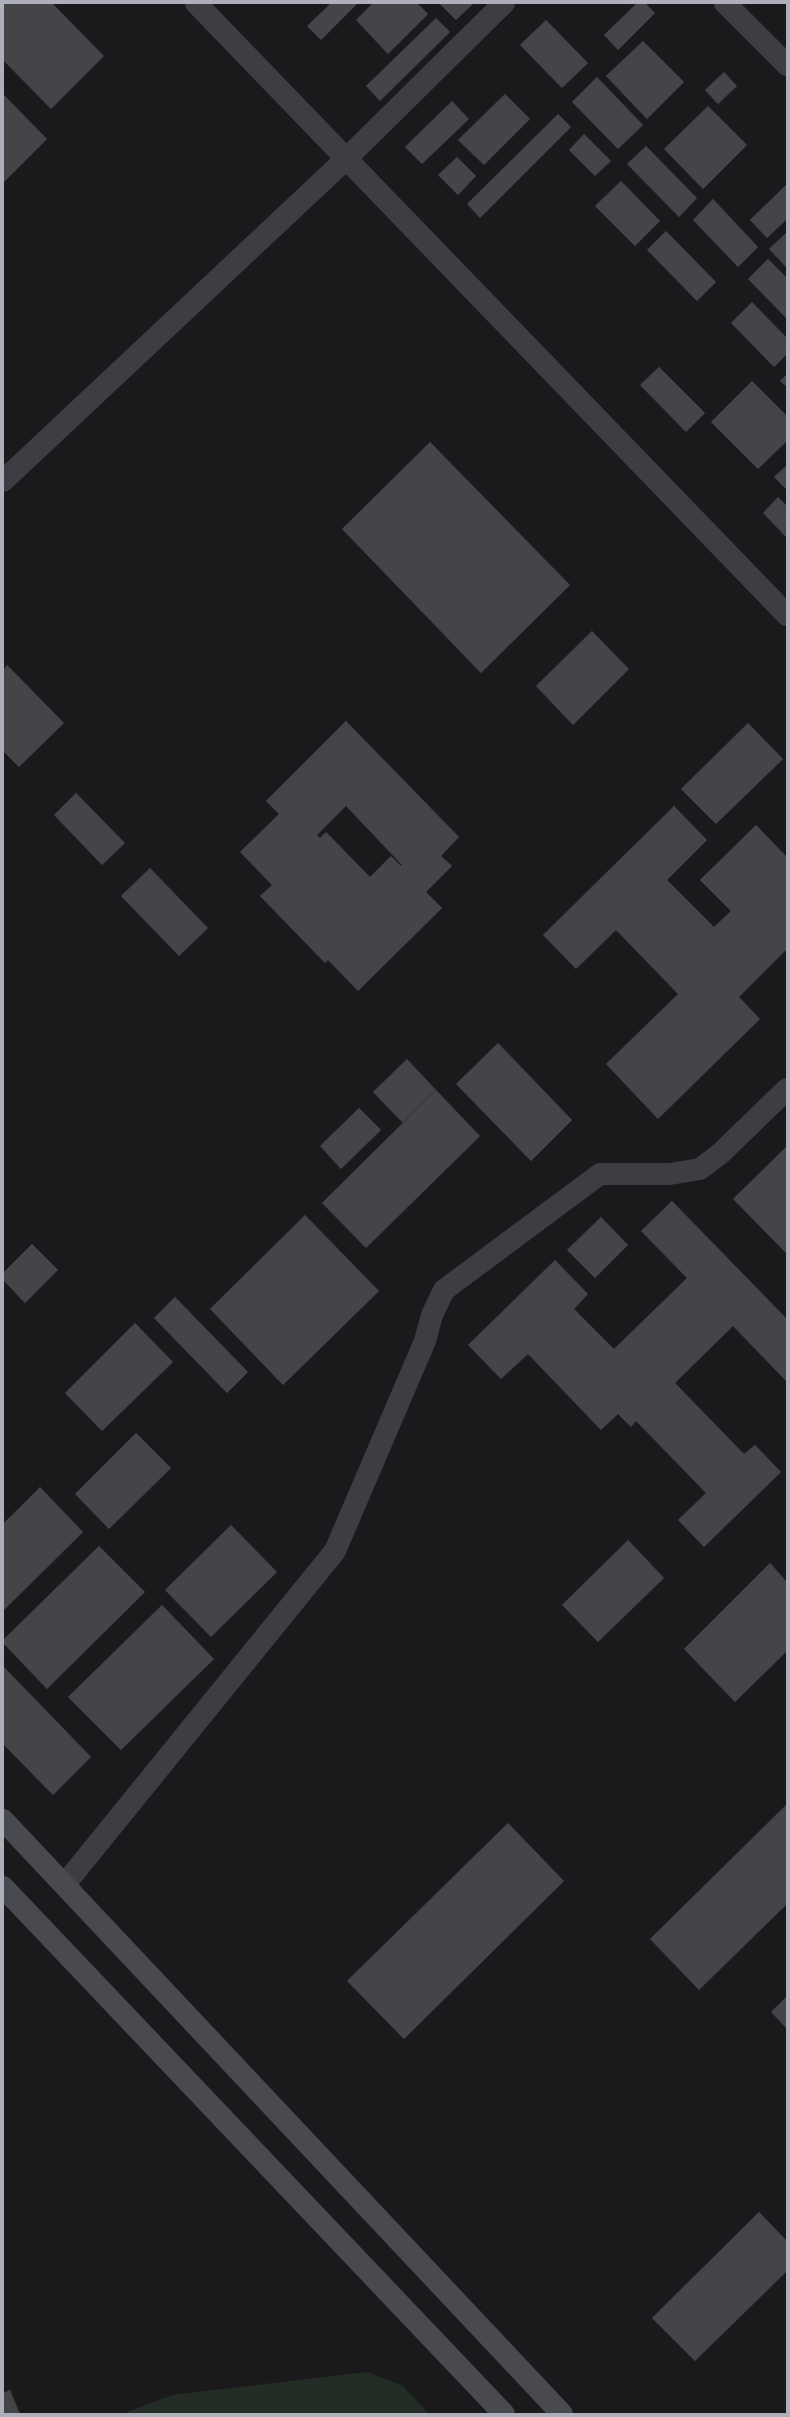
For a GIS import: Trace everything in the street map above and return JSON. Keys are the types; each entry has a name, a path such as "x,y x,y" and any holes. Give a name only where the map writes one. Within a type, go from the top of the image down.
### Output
{"main road":[{"path":"3,1820 65,1884 562,2414"},
{"path":"3,1887 504,2414"}],"street":[{"path":"196,3 787,615"},
{"path":"3,481 346,159 504,3"},
{"path":"725,3 787,65"},
{"path":"65,1884 334,1551 426,1340 432,1315 444,1290 600,1174 670,1174 700,1169 721,1153 787,1089"}],"shaded area":[{"path":"367,2372 403,2386 429,2414 122,2414 172,2395"}],"building":[{"path":"3,3 52,3 104,56 51,109 3,60"},
{"path":"331,3 358,3 321,40 307,26"},
{"path":"373,3 417,3 428,14 388,54 356,20"},
{"path":"439,3 474,3 456,20"},
{"path":"637,3 645,3 655,13 618,50 604,35"},
{"path":"436,18 450,32 380,101 366,86"},
{"path":"546,20 588,63 562,88 520,45"},
{"path":"643,41 684,82 647,119 606,76"},
{"path":"724,72 737,86 718,104 705,90"},
{"path":"597,77 643,125 618,149 572,102"},
{"path":"3,94 47,139 3,183"},
{"path":"505,94 530,119 484,165 458,140"},
{"path":"452,101 469,119 422,164 405,147"},
{"path":"708,106 747,145 703,189 664,149"},
{"path":"558,114 571,127 480,218 467,204"},
{"path":"584,134 611,161 595,176 569,150"},
{"path":"646,146 697,198 679,217 627,164"},
{"path":"457,157 476,176 458,195 438,175"},
{"path":"621,181 660,221 635,246 595,206"},
{"path":"787,184 787,219 767,238 750,220"},
{"path":"713,199 758,247 738,267 693,220"},
{"path":"666,231 716,282 697,301 647,250"},
{"path":"787,232 787,266 786,267 769,249"},
{"path":"768,259 787,278 787,319 748,279"},
{"path":"752,302 787,338 787,354 774,367 731,323"},
{"path":"659,367 705,413 686,432 640,385"},
{"path":"787,374 787,387 780,381"},
{"path":"752,381 787,416 787,441 758,469 711,422"},
{"path":"430,442 570,585 481,673 342,529"},
{"path":"787,465 787,490 774,477"},
{"path":"778,497 787,506 787,538 763,513"},
{"path":"592,631 629,669 573,725 536,686"},
{"path":"7,665 64,723 19,767 3,751 3,670"},
{"path":"346,721 459,837 441,856 452,866 426,892 442,908 358,991 328,960 325,963 260,896 272,885 240,852 279,814 266,801","holes":["346,806 402,865 401,866 391,856 370,877 326,832 320,838 317,835"]},
{"path":"748,723 783,759 716,824 681,789"},
{"path":"76,793 125,843 102,865 54,815"},
{"path":"674,806 707,840 667,880 714,927 731,911 700,880 756,825 786,856 787,855 787,949 739,997 760,1019 658,1119 606,1064 678,994 616,930 576,969 543,935"},
{"path":"150,868 208,928 179,956 121,896"},
{"path":"498,1043 572,1120 531,1161 456,1084"},
{"path":"407,1059 436,1090 403,1123 373,1092"},
{"path":"436,1090 480,1136 366,1248 322,1203"},
{"path":"359,1108 381,1130 341,1169 320,1146"},
{"path":"787,1146 787,1254 733,1199"},
{"path":"672,1201 787,1319 787,1382 733,1326 675,1383 744,1454 755,1445 781,1472 704,1547 678,1520 706,1493 636,1421 631,1427 618,1414 601,1430 528,1354 501,1379 468,1345 555,1260 588,1294 574,1309 614,1349 687,1278 641,1231"},
{"path":"305,1215 379,1291 283,1385 210,1309"},
{"path":"601,1217 628,1245 595,1278 567,1250"},
{"path":"32,1244 58,1270 25,1303 3,1280 3,1273"},
{"path":"175,1297 248,1372 227,1393 154,1318"},
{"path":"135,1323 173,1362 102,1431 65,1393"},
{"path":"136,1433 171,1468 109,1529 75,1494"},
{"path":"40,1487 83,1532 3,1611 3,1524"},
{"path":"231,1525 277,1572 211,1637 165,1590"},
{"path":"628,1540 664,1578 598,1642 562,1605"},
{"path":"99,1546 145,1592 47,1689 3,1643 3,1640"},
{"path":"770,1563 787,1582 787,1651 735,1702 684,1649"},
{"path":"162,1605 214,1659 121,1750 68,1697"},
{"path":"3,1666 91,1757 53,1795 3,1744"},
{"path":"787,1804 787,1904 699,1990 650,1939"},
{"path":"508,1823 564,1881 404,2039 347,1981"},
{"path":"787,1996 787,2029 771,2012"},
{"path":"759,2212 787,2241 787,2271 695,2361 652,2318"},
{"path":"10,2390 20,2414 3,2414 3,2393"}]}
